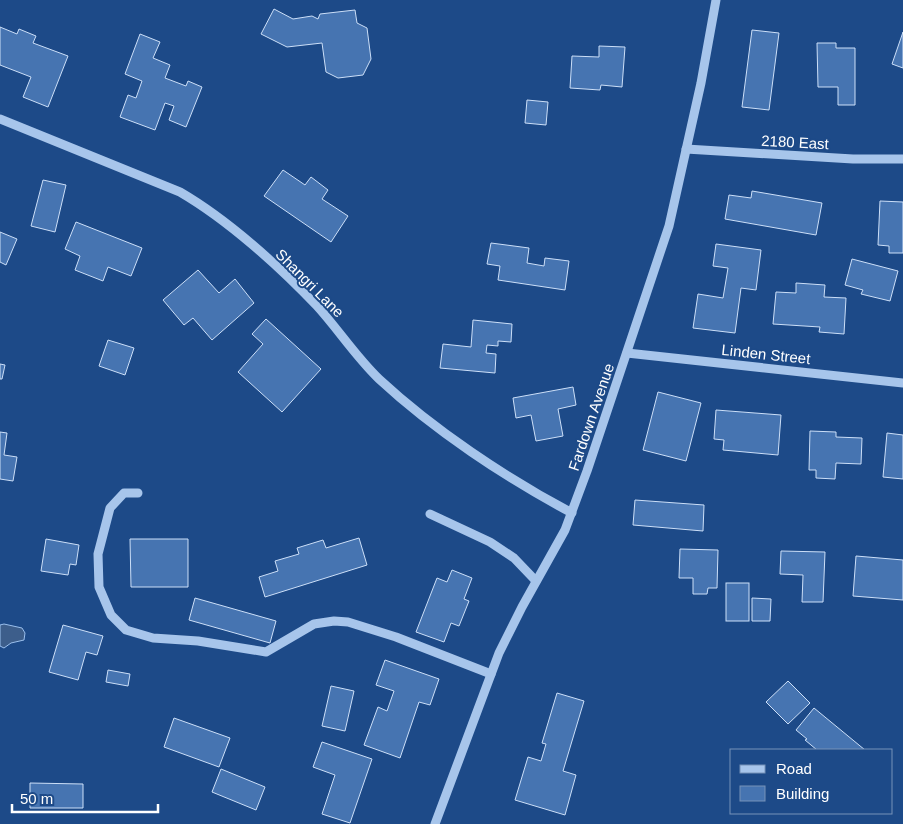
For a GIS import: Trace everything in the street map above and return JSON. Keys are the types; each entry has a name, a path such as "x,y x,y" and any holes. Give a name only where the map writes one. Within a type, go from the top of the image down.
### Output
{"street":[{"name":"Fardown Avenue","path":"435,824 491,674 536,581 572,513 627,353 669,226 706,58 716,0"},
{"name":"Shangri Lane","path":"0,119 180,192 199,202 243,237 316,306 377,377 421,415 534,493 572,513"},
{"name":"2180 East","path":"686,149 853,159 903,159"},
{"name":"Linden Street","path":"627,353 903,383"},
{"path":"138,493 124,493 110,508 98,554 99,587 111,614 126,630 152,638 198,641 266,652 314,624 334,620 348,622 396,637 491,674"},
{"path":"430,514 490,542 514,558 536,581"}],"water":[{"path":"4,624 22,628 25,633 24,640 11,643 4,648 0,646 0,625"}],"building":[{"path":"274,9 293,19 312,16 318,19 320,14 355,10 357,23 367,28 371,59 363,75 338,78 326,72 322,43 287,47 261,34"},
{"path":"0,27 17,34 19,29 36,36 33,43 68,56 48,107 23,97 31,77 0,65"},
{"path":"752,30 779,33 769,110 742,107"},
{"path":"903,32 903,68 892,64"},
{"path":"140,34 160,42 153,58 170,65 165,78 186,86 188,81 202,87 186,127 169,120 174,106 165,103 155,130 120,117 128,95 136,98 142,81 125,74"},
{"path":"817,43 836,43 836,48 855,48 855,105 838,105 838,87 818,87"},
{"path":"599,46 625,47 622,87 601,85 600,90 570,88 572,56 599,57"},
{"path":"527,100 548,102 546,125 525,123"},
{"path":"283,170 305,185 311,177 328,190 322,199 348,216 331,242 264,196"},
{"path":"43,180 66,185 55,232 31,226"},
{"path":"752,191 822,203 816,235 725,219 729,195 751,198"},
{"path":"880,201 903,202 903,253 889,253 889,246 878,245"},
{"path":"76,222 142,248 131,276 108,267 103,281 75,270 80,256 65,249"},
{"path":"0,232 17,239 6,265 0,262"},
{"path":"491,243 529,248 527,263 544,266 545,258 569,261 565,290 498,280 500,266 487,264"},
{"path":"716,244 761,250 756,290 741,288 735,333 693,328 698,294 723,298 728,268 713,266"},
{"path":"852,259 898,271 890,301 861,294 863,290 845,285"},
{"path":"198,270 219,293 235,279 254,303 212,340 193,318 184,325 163,300"},
{"path":"796,283 825,285 824,297 846,298 844,334 819,332 820,327 773,324 776,292 796,293"},
{"path":"266,319 321,369 282,412 238,372 263,344 252,334"},
{"path":"473,320 512,324 511,342 498,341 498,346 487,345 486,353 496,354 495,373 440,368 443,344 471,347"},
{"path":"108,340 134,348 125,375 99,366"},
{"path":"0,364 5,365 2,379 0,379"},
{"path":"573,387 576,405 558,409 563,436 536,441 531,415 516,418 513,398"},
{"path":"658,392 701,403 686,461 643,450"},
{"path":"716,410 781,415 778,455 723,450 724,440 714,439"},
{"path":"810,431 836,432 836,437 862,438 861,464 836,463 835,479 816,478 816,470 809,470"},
{"path":"0,432 7,433 4,455 17,457 13,481 0,479"},
{"path":"887,433 903,435 903,479 883,477"},
{"path":"635,500 704,505 703,531 633,525"},
{"path":"359,538 367,565 265,597 259,577 278,571 275,561 299,554 297,548 323,540 326,548"},
{"path":"46,539 79,545 76,565 70,564 68,575 41,571"},
{"path":"130,539 188,539 188,587 131,587"},
{"path":"680,549 718,550 717,588 708,588 707,594 693,594 693,578 679,578"},
{"path":"781,551 825,552 823,602 802,602 803,575 780,574"},
{"path":"856,556 903,560 903,600 853,596"},
{"path":"452,570 472,578 464,599 469,601 459,626 451,623 444,642 416,632 437,578 447,582"},
{"path":"726,583 749,583 749,621 726,621"},
{"path":"195,598 276,621 270,643 189,620"},
{"path":"752,598 771,599 770,621 752,621"},
{"path":"63,625 103,636 97,655 86,652 78,680 49,672"},
{"path":"385,660 439,679 430,705 419,702 400,758 364,745 378,707 387,711 394,691 376,685"},
{"path":"108,670 130,674 128,686 106,682"},
{"path":"788,681 810,703 788,724 766,702"},
{"path":"331,686 354,691 345,731 322,726"},
{"path":"557,693 584,701 563,771 576,775 565,815 515,800 528,757 541,761 546,744 542,743"},
{"path":"814,708 864,749 816,749 796,730"},
{"path":"174,718 230,738 219,767 164,747"},
{"path":"322,742 372,759 350,823 322,814 335,775 313,767"},
{"path":"221,769 265,787 256,810 212,792"},
{"path":"30,783 83,784 83,808 30,808"}]}
